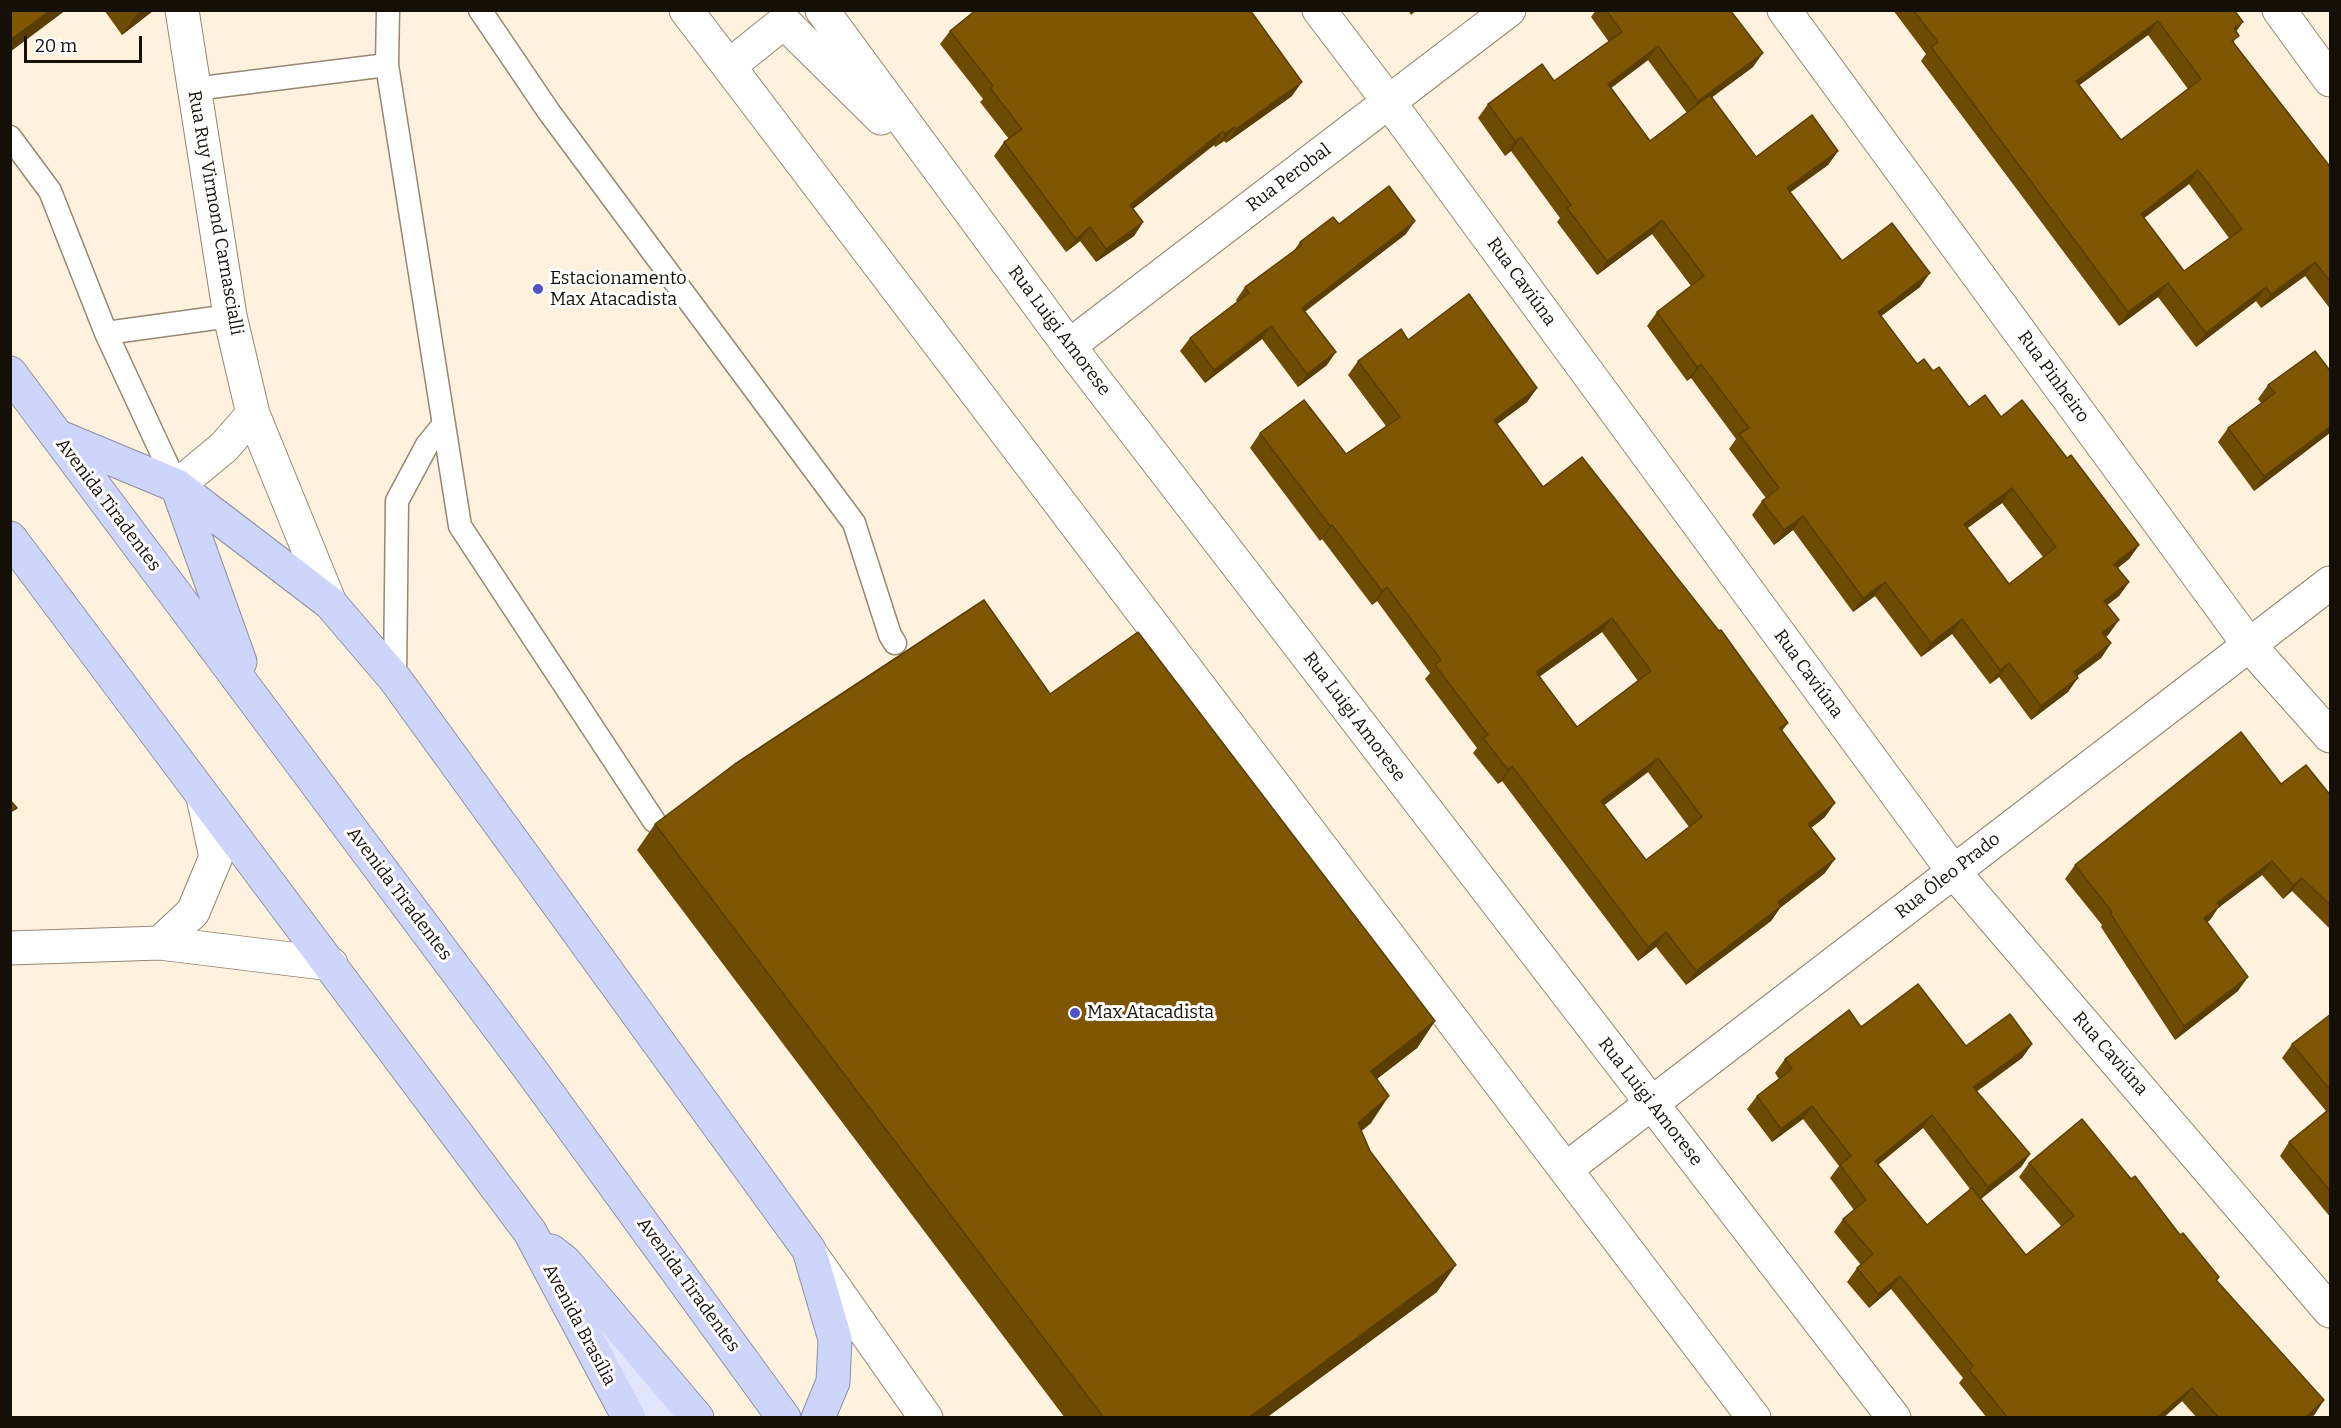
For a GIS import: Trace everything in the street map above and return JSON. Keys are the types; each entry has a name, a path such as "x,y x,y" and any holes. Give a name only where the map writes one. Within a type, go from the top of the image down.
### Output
{"highway":[{"name":"Avenida Tiradentes","path":"10,373 530,1069 784,1418"},
{"path":"57,436 177,486 330,603 395,679 809,1250 835,1339 833,1382 818,1418"},
{"path":"177,486 252,696"},
{"path":"10,538 530,1232 565,1262 697,1418"},
{"name":"Avenida Brasília","path":"530,1232 629,1418"}],"main road":[{"path":"530,1232 666,1418"}],"street":[{"name":"Rua Ruy Virmond Carnascialli","path":"182,10 230,316 253,414 330,603"},
{"path":"686,10 1754,1418"},
{"name":"Rua Luigi Amorese","path":"822,10 1069,346 1894,1418"},
{"name":"Rua Caviúna","path":"1319,10 1389,102 1953,872 2331,1311"},
{"name":"Rua Perobal","path":"1069,346 1509,10"},
{"name":"Rua Pinheiro","path":"1784,10 2249,645 2331,736"},
{"path":"2279,10 2331,80"},
{"path":"729,66 784,22 957,193"},
{"path":"177,486 224,447 253,414"},
{"name":"Rua Óleo Prado","path":"1566,1169 2331,583"},
{"path":"160,943 193,912 216,857 202,797"},
{"path":"10,948 160,943 331,964"},
{"path":"809,1250 926,1418"}],"lane":[{"path":"388,10 387,65 460,526 654,821"},
{"path":"480,10 549,112 854,524 890,635 895,643"},
{"path":"194,89 387,65"},
{"path":"10,136 50,191 106,333 177,486"},
{"path":"106,333 230,316"},
{"path":"395,679 397,501 427,445 444,424"}],"building":[{"path":"10,10 51,10 10,40"},
{"path":"976,10 1250,10 1302,82 1236,129 1234,127 1225,134 1223,131 1130,205 1143,222 1106,249 1090,227 1076,239 1004,142 1022,129 990,88 993,86 950,31"},
{"path":"1606,10 1730,10 1763,53 1698,101 1658,46 1608,84 1650,141 1710,95 1756,157 1812,115 1838,151 1787,188 1842,261 1892,223 1930,273 1878,312 1917,364 1924,359 1933,371 1939,367 1969,407 1985,395 2001,417 2022,400 2067,458 2071,455 2139,545 2114,564 2129,582 2104,601 2119,620 2102,633 2111,643 2074,672 2078,678 2041,706 2009,663 2000,670 1962,619 1931,643 1885,582 1863,598 1803,516 1784,530 1762,501 1779,488 1739,434 1749,428 1701,364 1697,367 1657,312 1704,276 1662,220 1607,261 1567,208 1571,205 1521,137 1515,141 1488,104 1542,64 1554,81 1622,32","holes":["2012,488 2056,547 2009,584 1964,524"]},
{"path":"1913,10 2234,10 2243,22 2234,28 2239,36 2232,41 2331,168 2331,283 2315,262 2271,294 2266,287 2206,333 2168,283 2128,312 1931,47 1938,42","holes":["2158,21 2201,79 2121,140 2076,81","2198,170 2242,229 2184,271 2141,214"]},
{"path":"1389,186 1415,221 1302,308 1336,352 1307,374 1271,326 1214,370 1190,338 1249,293 1245,287 1302,245 1300,242 1333,217 1339,224"},
{"path":"1469,294 1537,388 1494,420 1543,487 1582,457 1719,631 1721,630 1788,723 1780,728 1835,803 1808,824 1835,859 1778,902 1781,906 1696,971 1666,932 1648,947 1512,766 1508,770 1483,738 1488,735 1435,665 1441,660 1387,587 1382,591 1260,433 1304,400 1346,454 1400,417 1358,361 1401,329 1408,340","holes":["1612,618 1651,671 1577,727 1536,672","1658,758 1702,817 1646,860 1601,801"]},
{"path":"2315,351 2331,372 2331,426 2264,476 2228,428 2275,393 2268,385"},
{"name":"Max Atacadista","path":"984,600 1050,694 1138,632 1435,1021 1371,1071 1389,1096 1358,1123 1370,1151 1456,1265 1248,1418 1104,1418 655,824 735,764"},
{"path":"2241,732 2281,784 2306,765 2331,796 2329,800 2331,802 2331,906 2302,878 2293,885 2272,861 2217,903 2220,906 2204,918 2248,977 2184,1026 2110,913 2112,912 2075,865"},
{"path":"10,800 17,808 10,812"},
{"path":"1918,984 1966,1046 2010,1014 2032,1044 1973,1087 2030,1154 1988,1187 1932,1115 1875,1161 1927,1225 1972,1188 2026,1255 2074,1216 2029,1163 2082,1119 2131,1179 2135,1176 2180,1235 2183,1233 2219,1277 2216,1280 2324,1400 2305,1418 2219,1418 2192,1388 2156,1418 2008,1418 1969,1370 1973,1366 1900,1276 1878,1294 1857,1268 1873,1254 1843,1219 1866,1200 1840,1165 1851,1156 1812,1106 1781,1129 1757,1096 1792,1069 1785,1059 1849,1010 1861,1027"},
{"path":"2331,1014 2331,1091 2292,1044"},
{"path":"2331,1108 2331,1192 2289,1142"}],"place":[{"name":"Estacionamento Max Atacadista","path":"538,289"},
{"name":"Max Atacadista","path":"1075,1013"}]}
